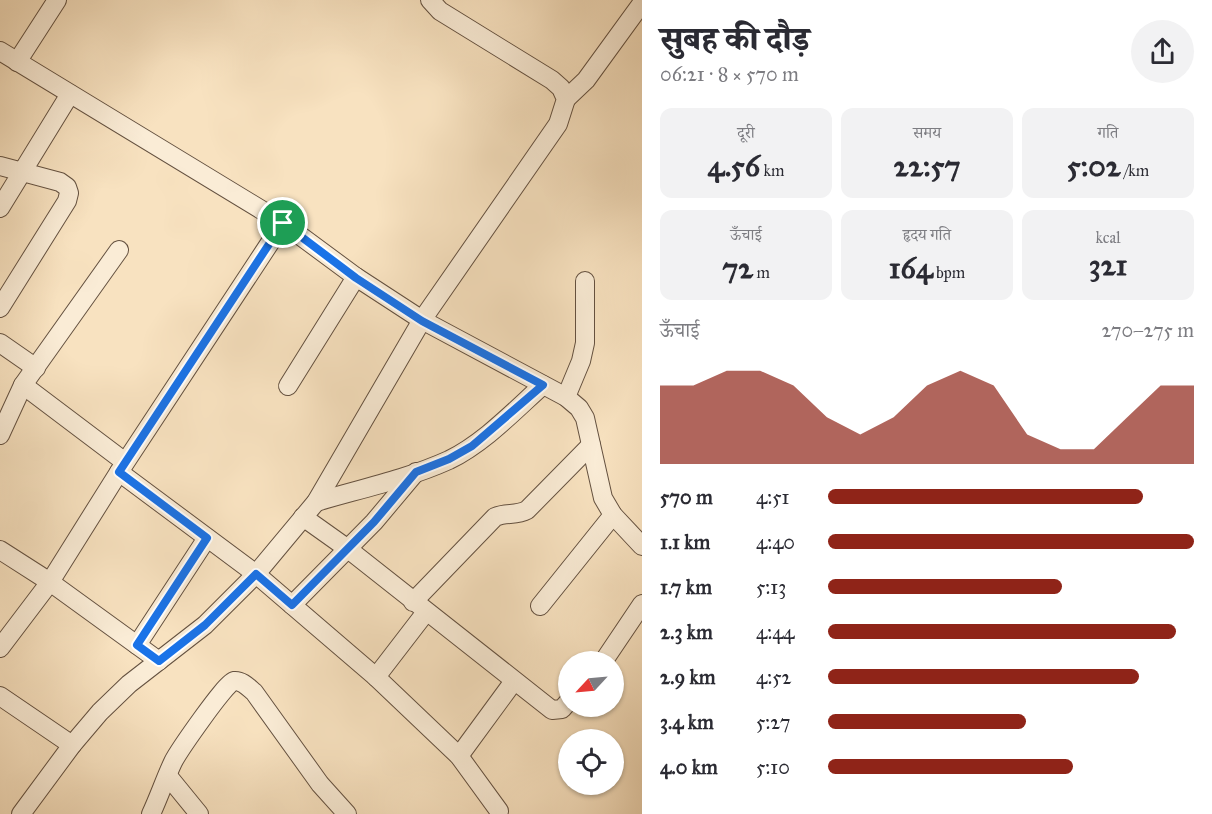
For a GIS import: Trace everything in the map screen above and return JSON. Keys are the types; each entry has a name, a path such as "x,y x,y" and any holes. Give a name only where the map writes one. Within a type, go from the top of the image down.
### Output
{"street":[{"path":"17,62 57,0"},
{"path":"430,0 440,11 552,80 561,88 566,99"},
{"path":"21,814 72,745 129,684 205,625 256,574 316,502 422,321 558,124 566,99 586,80 642,3"},
{"path":"0,51 283,223 356,278 422,321 566,397 579,408 585,418 603,498 613,515 642,546"},
{"path":"0,208 70,94"},
{"path":"0,165 60,182 67,187 69,193 0,308"},
{"path":"0,648 50,582 122,467 283,223"},
{"path":"0,435 23,386 119,250"},
{"path":"288,386 356,278"},
{"path":"566,397 581,361 585,343 585,281"},
{"path":"0,343 36,368"},
{"path":"316,502 416,472 449,459 472,446 543,385"},
{"path":"23,386 207,538 256,574 376,677 459,756 499,811"},
{"path":"376,677 419,607 495,517 518,514 527,510 591,445"},
{"path":"292,605 392,502 416,472"},
{"path":"540,606 613,515"},
{"path":"303,517 348,549 552,710 558,709"},
{"path":"137,645 207,538"},
{"path":"0,550 50,582 159,661"},
{"path":"610,651 642,604"},
{"path":"151,814 174,760 219,695 234,681 241,682 254,692 320,784 347,814"},
{"path":"459,756 514,681"},
{"path":"0,696 72,745"},
{"path":"168,777 199,814"}],"route":[{"path":"283,223 356,278 422,321 543,385 472,446 449,459 416,472 374,522 292,605 256,574 205,625 159,661 137,645 207,538 119,472 283,223"}]}
